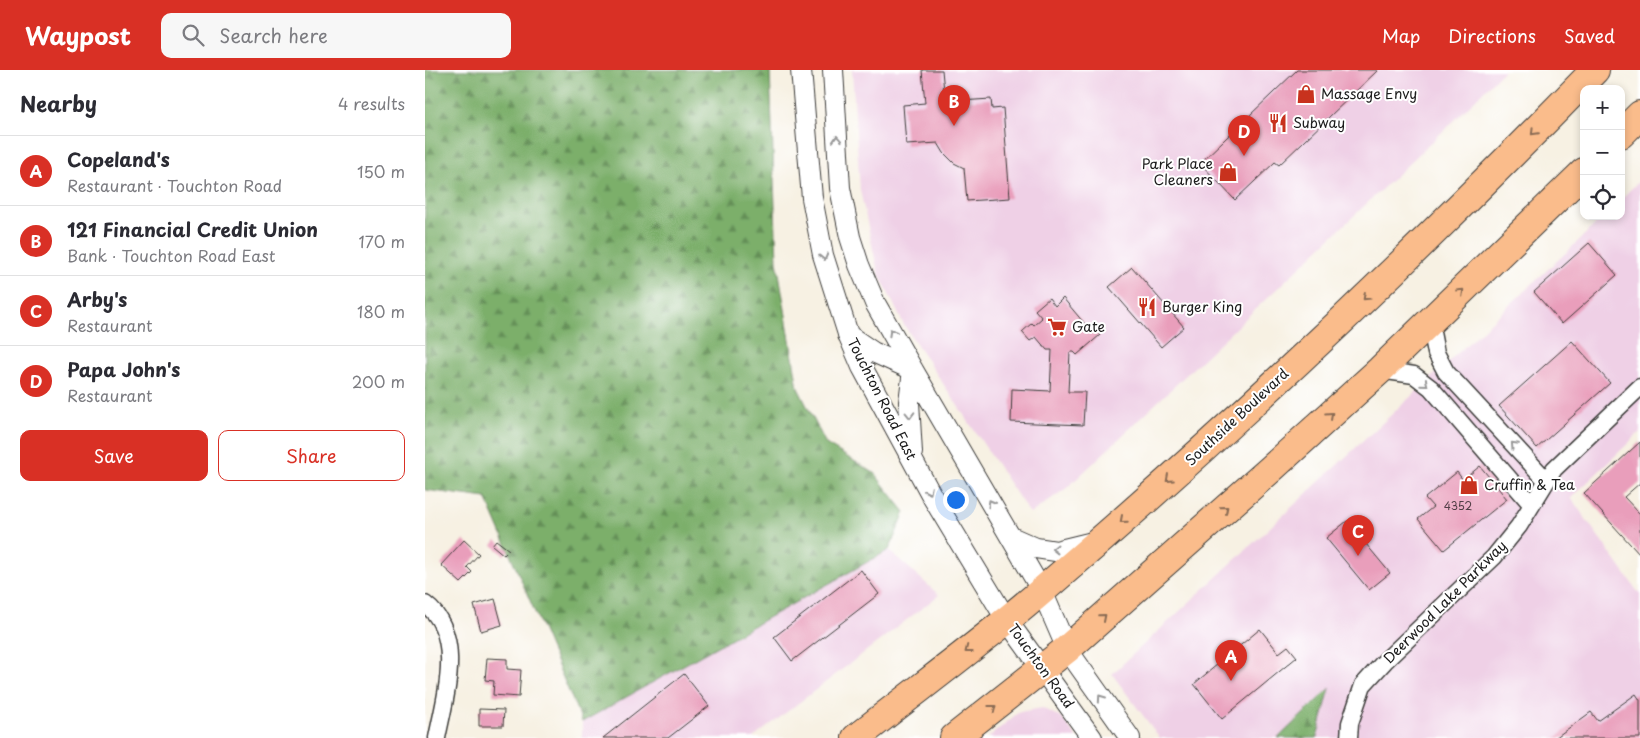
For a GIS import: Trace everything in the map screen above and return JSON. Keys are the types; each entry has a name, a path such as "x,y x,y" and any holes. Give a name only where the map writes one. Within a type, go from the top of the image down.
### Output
{"highway":[{"name":"Southside Boulevard","path":"856,738 1042,590 1159,489 1370,294 1510,157 1595,70"},
{"path":"1625,130 1640,115"},
{"path":"954,738 1067,649 1272,468 1431,322 1581,175"}],"street":[{"name":"Touchton Road East","path":"801,70 812,198 823,255 848,334 862,367 933,498 1006,619"},
{"path":"833,70 841,188 850,237 859,266 875,303 1042,590 1067,649 1130,738"},
{"path":"1431,322 1435,353 1446,372 1547,481"},
{"path":"848,334 873,352 913,370"},
{"path":"913,370 909,402 913,460"},
{"path":"1380,370 1414,375 1431,388 1532,505"},
{"name":"Deerwood Lake Parkway","path":"1349,738 1350,723 1363,685 1385,661 1494,557 1519,526 1554,469 1640,387"},
{"path":"1011,538 1036,548 1056,551 1099,541"},
{"path":"425,604 443,624 449,649 447,685 437,738"},
{"name":"Touchton Road","path":"1006,619 1093,738"}],"shaded area":[{"path":"852,70 1504,70 1460,115 1068,487 1030,514 904,325 878,272 860,190"},
{"path":"1640,180 1640,432 1571,498 1638,592 1640,591 1640,738 1317,738 1329,688 1278,738 1160,738 1112,674 1600,220 1625,220 1625,195"},
{"path":"889,550 939,595 753,738 582,738 582,722"},
{"path":"1043,708 1063,719 1077,738 988,738 1019,712"}],"green space":[{"path":"425,70 770,70 777,261 798,388 826,444 874,473 905,512 889,550 582,722 486,498 425,490"},
{"path":"1330,688 1317,738 1278,738"}],"building":[{"path":"922,70 942,70 945,102 991,99 992,109 1003,108 1010,198 967,201 964,168 954,163 944,153 938,143 906,145 903,105 925,103"},
{"path":"1297,70 1378,70 1279,165 1275,162 1235,200 1200,163"},
{"path":"1589,243 1617,275 1562,324 1534,292"},
{"name":"Burger King","path":"1132,267 1184,327 1161,347 1109,287"},
{"path":"1049,298 1055,306 1063,298 1089,329 1093,326 1100,335 1077,355 1074,352 1070,352 1068,392 1085,392 1083,425 1011,422 1012,389 1050,391 1052,350 1047,350 1036,337 1030,341 1022,332 1032,323 1034,325 1042,318 1035,310"},
{"path":"1572,341 1610,383 1537,448 1499,406"},
{"path":"1640,442 1640,483 1624,497 1640,514 1640,555 1584,493"},
{"path":"1480,466 1507,499 1444,550 1418,519 1433,507 1425,498 1457,472 1463,480"},
{"path":"1347,521 1390,573 1369,590 1326,538"},
{"path":"464,540 479,554 467,567 472,572 461,583 441,565"},
{"path":"496,540 509,550 504,555 492,545"},
{"path":"861,570 879,594 792,661 774,637"},
{"path":"495,599 502,625 481,631 474,605"},
{"path":"1260,629 1279,653 1288,646 1297,657 1222,719 1194,684"},
{"path":"487,658 507,659 507,669 521,670 519,697 493,695 494,681 485,680"},
{"path":"684,674 709,706 668,738 603,738"},
{"path":"1636,694 1640,700 1640,738 1555,738 1591,712 1598,721"},
{"path":"479,709 504,710 503,726 479,726"}],"place":[{"name":"Massage Envy","path":"1306,94"},
{"name":"Subway","path":"1278,123"},
{"name":"121 Financial Credit Union","path":"954,126"},
{"name":"Papa John's","path":"1244,156"},
{"name":"Park Place Cleaners","path":"1228,172"},
{"name":"Burger King","path":"1147,307"},
{"name":"Gate","path":"1057,327"},
{"name":"Cruffin & Tea","path":"1469,485"},
{"name":"Arby's","path":"1358,556"},
{"name":"Copeland's","path":"1231,681"}]}
